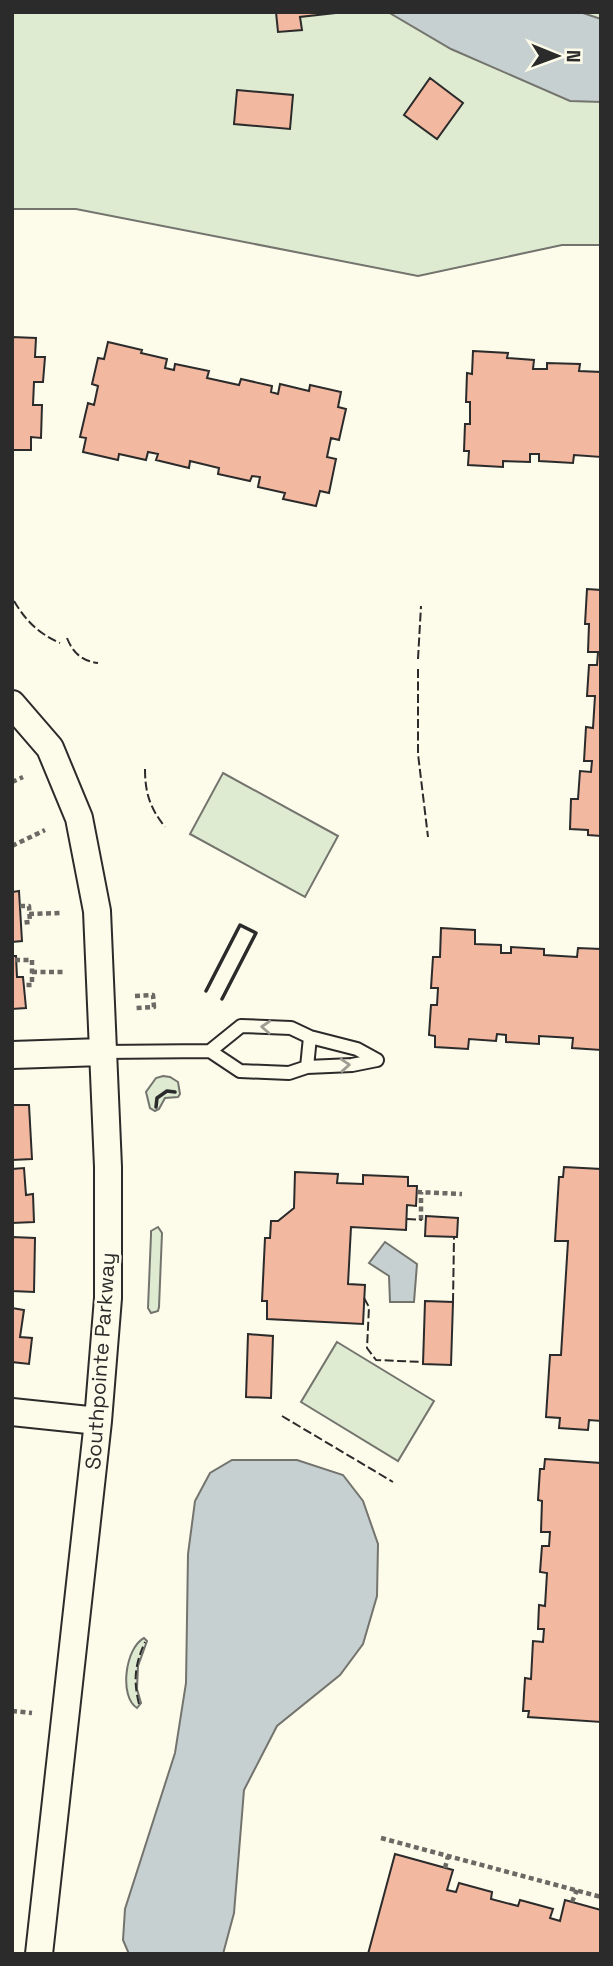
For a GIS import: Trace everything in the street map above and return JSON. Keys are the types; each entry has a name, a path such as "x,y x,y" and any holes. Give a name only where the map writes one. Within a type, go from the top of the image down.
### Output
{"street":[{"name":"Southpointe Parkway","path":"12,704 50,748 79,818 97,911 108,1167 108,1298 39,1954"},
{"path":"12,1055 102,1052"},
{"path":"12,1412 97,1421"}],"lane":[{"path":"102,1052 210,1051 240,1071 289,1073 307,1067 352,1065 377,1059 358,1049 310,1037 291,1028 241,1026 210,1051"},
{"path":"307,1067 310,1037"}],"path":[{"path":"12,782 23,777"},
{"path":"12,846 45,830"},
{"path":"20,906 29,906 30,922 21,923"},
{"path":"29,914 64,913"},
{"path":"15,960 32,960 32,985 24,985"},
{"path":"32,972 66,972"},
{"path":"135,996 153,995 154,1007 136,1008"},
{"path":"421,1220 419,1192 462,1194"},
{"path":"12,1711 32,1713"},
{"path":"381,1838 601,1896"},
{"path":"445,1868 449,1856"},
{"path":"572,1902 577,1890"}],"green space":[{"path":"12,12 601,12 601,245 562,245 418,276 76,209 12,209"},
{"path":"223,773 338,836 305,897 190,834"},
{"path":"163,1076 178,1082 180,1094 178,1097 165,1098 155,1111 150,1108 146,1092 156,1078"},
{"path":"158,1227 162,1233 159,1307 158,1311 151,1313 148,1308 151,1231"},
{"path":"337,1342 434,1401 398,1461 301,1402"},
{"path":"144,1638 147,1641 138,1666 137,1689 141,1703 137,1708 128,1694 127,1673 132,1652"}],"shaded area":[{"path":"388,12 580,12 601,19 601,102 570,101 451,49"},
{"path":"385,1242 417,1264 414,1302 390,1302 389,1276 369,1263"},
{"path":"232,1460 297,1460 343,1475 363,1501 378,1544 377,1596 363,1644 340,1675 277,1726 244,1790 234,1913 223,1954 129,1954 123,1940 125,1909 175,1753 186,1683 188,1554 195,1501 210,1473"}],"building":[{"path":"276,12 336,13 300,17 302,30 278,32"},
{"path":"430,78 463,103 437,139 404,115"},
{"path":"237,90 293,95 290,129 234,124"},
{"path":"12,337 36,338 35,357 45,357 43,382 34,382 33,405 42,405 41,438 31,437 31,450 12,450"},
{"path":"108,342 167,359 165,368 174,370 175,364 209,371 207,378 239,385 241,379 272,386 271,392 278,394 280,384 309,391 310,385 341,392 338,407 346,409 339,440 331,438 327,457 336,459 329,493 320,491 316,506 283,499 285,493 258,487 260,477 252,476 250,481 218,474 219,468 190,461 189,468 156,460 158,454 148,452 146,460 119,454 118,460 83,452 86,438 80,437 88,403 94,405 98,386 92,384 98,358 104,359"},
{"path":"473,351 508,353 507,358 534,360 533,369 547,369 547,363 580,364 579,371 601,372 601,457 574,455 573,463 539,461 539,454 530,454 530,462 503,461 503,467 468,465 469,451 464,451 465,424 470,424 470,402 466,402 467,373 472,374"},
{"path":"587,589 601,590 601,836 588,835 588,830 570,829 571,799 578,799 580,771 591,772 592,761 584,761 586,727 593,728 595,696 587,696 589,665 597,665 598,652 588,652 589,624 585,624"},
{"path":"19,891 22,941 12,942 12,892"},
{"path":"441,928 475,930 475,944 501,945 501,953 511,953 511,947 544,949 544,955 577,957 578,948 601,949 601,1050 572,1048 573,1038 539,1036 539,1044 506,1042 506,1035 497,1034 496,1041 469,1039 468,1049 435,1047 435,1036 429,1035 431,1005 437,1005 438,988 431,988 433,957 440,957"},
{"path":"12,956 16,956 17,977 23,977 26,1008 12,1009"},
{"path":"12,1105 29,1105 32,1159 12,1160"},
{"path":"564,1167 601,1169 601,1421 589,1420 588,1430 559,1428 560,1418 546,1417 550,1355 561,1355 568,1241 555,1241 559,1177 563,1177"},
{"path":"24,1168 26,1195 33,1194 34,1222 12,1223 12,1169"},
{"path":"295,1172 338,1174 337,1183 363,1184 363,1175 408,1177 408,1186 417,1186 416,1206 407,1205 406,1230 351,1227 348,1284 365,1285 363,1324 267,1319 267,1301 262,1301 265,1238 270,1238 271,1221 278,1221 294,1208"},
{"path":"426,1216 458,1218 457,1237 425,1236"},
{"path":"12,1237 35,1238 34,1292 12,1291"},
{"path":"425,1301 453,1302 451,1365 423,1364"},
{"path":"12,1308 24,1310 20,1337 32,1338 29,1364 12,1362"},
{"path":"248,1334 273,1336 271,1398 246,1397"},
{"path":"545,1459 601,1463 601,1722 528,1717 529,1711 523,1711 525,1678 531,1679 533,1641 543,1642 544,1629 538,1629 539,1605 545,1606 547,1573 540,1572 542,1546 549,1546 550,1532 541,1532 542,1501 538,1500 540,1469 544,1469"},
{"path":"395,1854 453,1870 447,1890 456,1892 459,1883 492,1892 491,1899 518,1906 520,1900 553,1909 550,1918 560,1921 565,1900 601,1910 601,1954 368,1954"}],"fence":[{"path":"14,601 33,626 60,643"},
{"path":"418,659 421,606"},
{"path":"67,638 79,655 98,663"},
{"path":"418,669 418,754 428,837"},
{"path":"145,769 149,800 165,827"},
{"path":"407,1219 422,1220"},
{"path":"453,1302 454,1237"},
{"path":"364,1298 369,1307 367,1348 376,1360 423,1362"},
{"path":"282,1416 393,1482"},
{"path":"139,1704 136,1672 145,1642"}],"wall":[{"path":"206,991 240,925 256,933 222,999"},
{"path":"156,1107 157,1098 167,1091 175,1092"}]}
